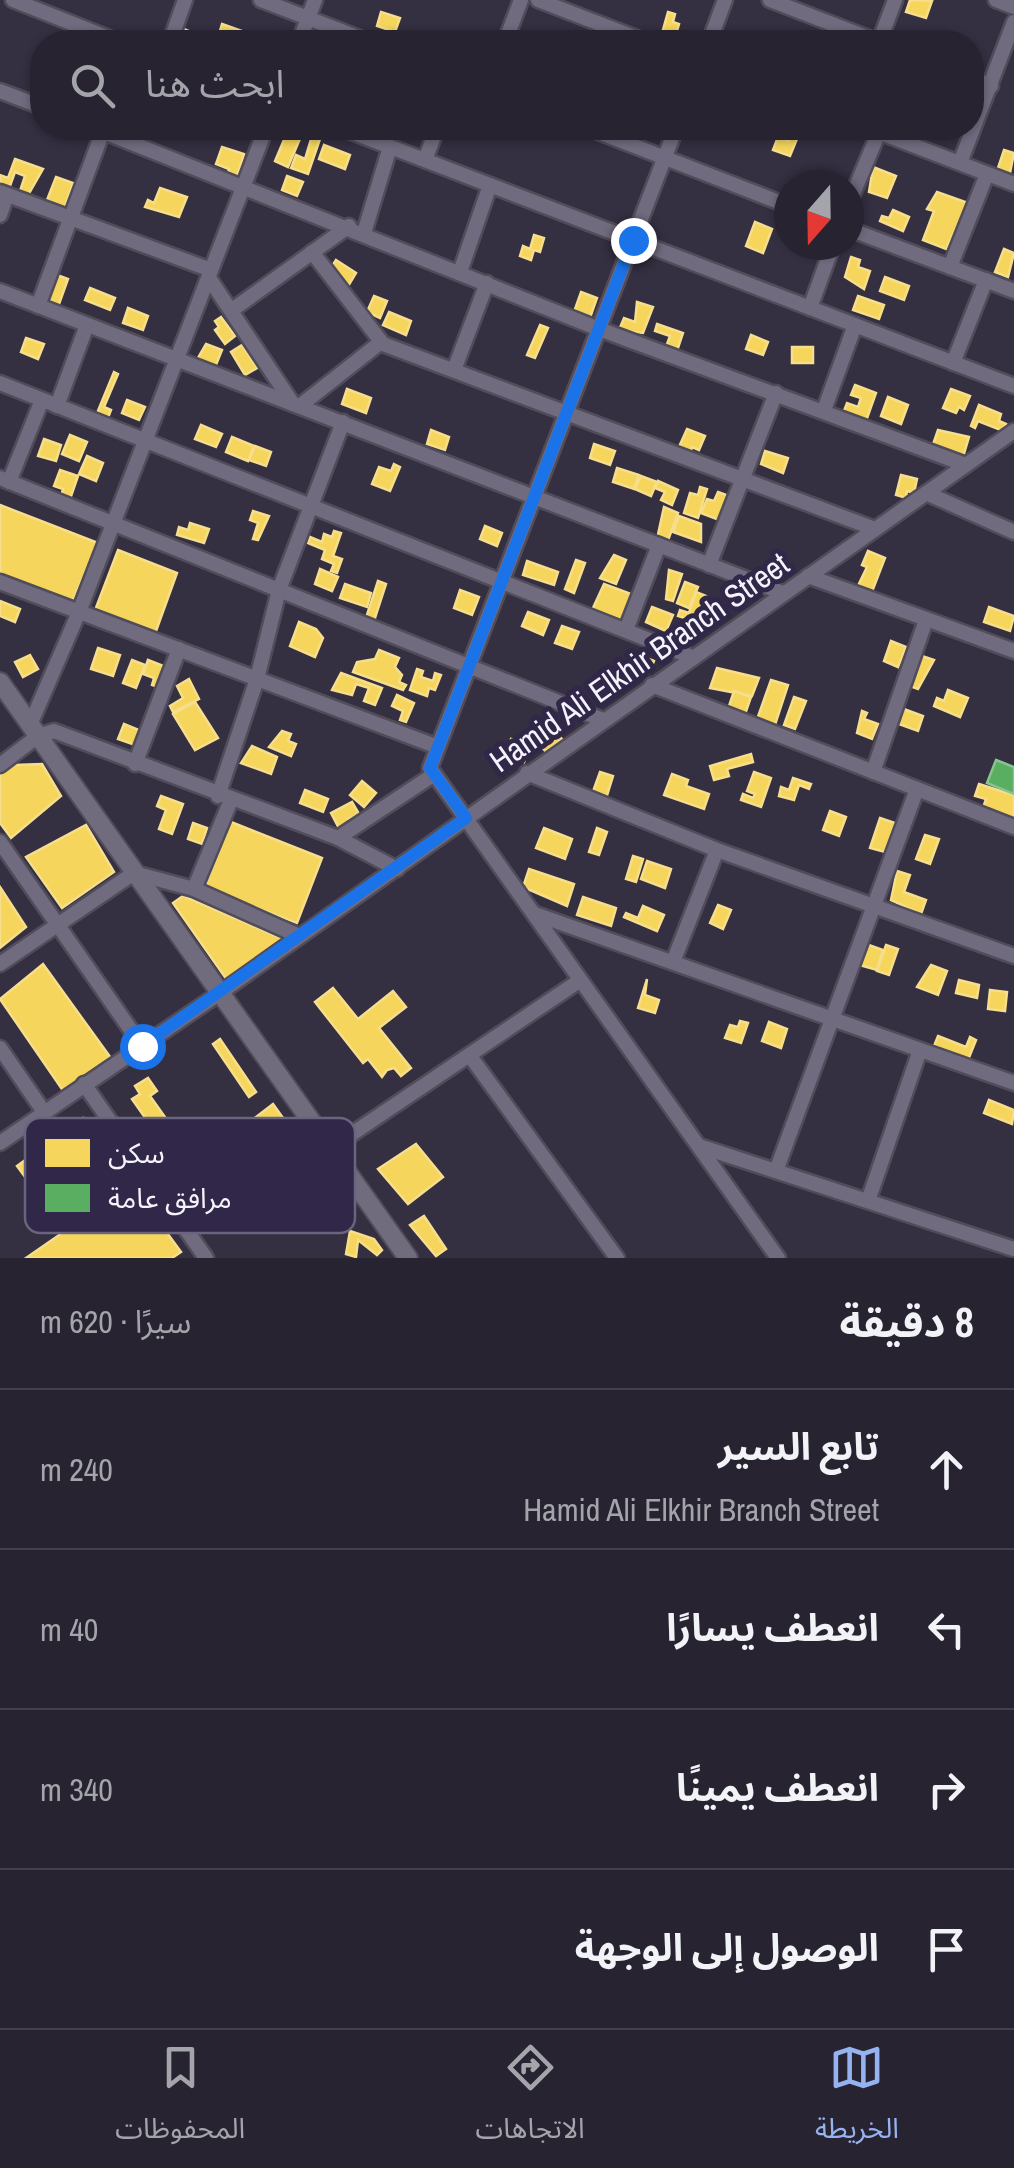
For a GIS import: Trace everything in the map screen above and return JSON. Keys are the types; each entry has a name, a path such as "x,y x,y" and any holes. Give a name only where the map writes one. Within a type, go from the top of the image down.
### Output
{"main road":[{"path":"0,682 310,1118"},
{"path":"355,1182 408,1258"}],"street":[{"path":"13,0 86,30"},
{"path":"175,30 186,0"},
{"path":"261,0 339,30"},
{"path":"304,30 315,0"},
{"path":"510,30 521,0"},
{"path":"538,0 616,30"},
{"path":"714,30 725,0"},
{"path":"770,0 848,30"},
{"path":"884,30 895,0"},
{"path":"996,0 1014,7"},
{"path":"984,104 1014,22"},
{"path":"984,83 991,86"},
{"path":"0,91 30,103"},
{"path":"38,306 94,140"},
{"path":"146,140 245,185 598,328 966,465"},
{"path":"0,765 34,730 262,140"},
{"path":"372,140 1014,386"},
{"path":"425,160 432,140"},
{"path":"619,140 774,200"},
{"path":"338,838 431,771 671,140"},
{"path":"860,170 870,140"},
{"path":"899,140 1014,184"},
{"path":"960,164 970,140"},
{"path":"364,233 390,147"},
{"path":"950,267 988,174"},
{"path":"460,272 490,185"},
{"path":"0,215 4,193 210,274 296,403"},
{"path":"232,310 349,226"},
{"path":"864,235 1014,291"},
{"path":"312,252 380,342 875,529"},
{"path":"810,308 828,260"},
{"path":"954,363 986,280"},
{"path":"454,370 486,283"},
{"path":"0,292 783,594"},
{"path":"87,325 5,480 602,720"},
{"path":"824,410 855,325"},
{"path":"296,403 380,342"},
{"path":"0,383 692,657"},
{"path":"710,566 776,393"},
{"path":"194,889 258,679 278,590 343,422"},
{"name":"Hamid Ali Elkhir Branch Street","path":"35,1118 397,869 602,720 1014,432"},
{"path":"926,493 1014,532"},
{"path":"626,630 658,545"},
{"path":"808,576 1014,650"},
{"path":"0,582 438,747"},
{"path":"873,772 926,620"},
{"path":"135,764 179,649"},
{"path":"652,685 1014,826"},
{"path":"34,730 54,731 338,838 397,869"},
{"path":"431,771 778,1258"},
{"path":"528,773 717,850 1014,956"},
{"path":"776,1172 917,789"},
{"path":"0,842 142,1046"},
{"path":"673,962 717,850"},
{"path":"0,964 134,872 194,889 299,936"},
{"path":"534,913 1014,1083"},
{"path":"355,1132 579,981"},
{"path":"0,1048 44,1112"},
{"path":"868,1202 920,1050"},
{"path":"470,1056 616,1258"},
{"path":"84,1084 108,1118"},
{"name":"Hamid Ali Elkhir Branch Street","path":"0,1143 25,1125"},
{"path":"698,1146 1014,1249"},
{"path":"185,1258 203,1253"}],"building: سكن":[{"path":"910,0 932,1 926,18 906,12"},
{"path":"381,12 400,18 396,30 377,26"},
{"path":"668,12 675,14 673,22 679,24 677,30 663,30"},
{"path":"284,140 299,140 288,167 275,161"},
{"path":"311,140 320,140 308,174 291,168 296,155 305,159"},
{"path":"777,140 797,140 790,156 773,150"},
{"path":"324,145 350,155 345,169 319,159"},
{"path":"222,147 244,154 235,182 226,179 229,169 216,164"},
{"path":"1004,150 1014,153 1009,178 996,174"},
{"path":"15,159 43,169 27,197 19,194 25,176 15,172 6,197 0,188 0,175 8,178"},
{"path":"873,167 896,176 887,198 869,192"},
{"path":"287,176 303,182 297,196 282,190"},
{"path":"56,177 73,183 63,212 47,200"},
{"path":"160,188 187,197 179,217 145,207 148,200 154,203"},
{"path":"937,192 968,203 946,249 923,240 934,211 927,209"},
{"path":"893,210 909,217 903,231 880,221 882,216 889,218"},
{"path":"755,222 772,229 763,253 746,246"},
{"path":"534,235 544,238 540,252 534,250 531,260 520,256 523,246 530,249"},
{"path":"1004,249 1014,253 1008,277 995,272"},
{"path":"336,260 356,273 347,288 326,275"},
{"path":"850,260 860,260 858,267 870,271 864,289 845,277"},
{"path":"57,275 68,279 58,307 46,303"},
{"path":"885,277 909,286 904,300 880,291"},
{"path":"90,288 115,298 110,310 85,300"},
{"path":"581,292 597,298 590,318 574,312"},
{"path":"374,296 387,301 380,318 367,312"},
{"path":"858,296 884,305 879,319 853,310"},
{"path":"637,302 653,307 643,333 619,330 624,318 635,322"},
{"path":"128,308 148,316 143,330 123,323"},
{"path":"389,312 411,321 406,335 383,325"},
{"path":"221,317 235,336 225,344 215,330 219,327 215,321"},
{"path":"657,324 683,333 677,351 666,347 670,336 655,331"},
{"path":"540,325 548,328 535,358 527,355"},
{"path":"751,335 768,342 763,355 746,349"},
{"path":"26,338 44,344 38,359 21,352"},
{"path":"206,344 222,350 214,370 195,363"},
{"path":"242,345 257,368 245,375 231,352"},
{"path":"792,347 813,347 813,363 792,363"},
{"path":"114,372 118,374 104,407 111,410 106,423 95,418"},
{"path":"855,385 876,393 865,424 842,416 847,403 858,407 861,398 851,395"},
{"path":"347,389 371,398 366,413 342,404"},
{"path":"951,389 970,396 964,410 959,407 956,413 943,408"},
{"path":"888,397 908,405 901,424 881,416"},
{"path":"127,400 145,407 139,420 122,413"},
{"path":"979,405 1001,414 999,421 1006,424 1003,431 978,421 975,428 971,426"},
{"path":"201,425 222,434 216,447 195,439"},
{"path":"687,429 705,436 699,450 692,447 690,454 678,449"},
{"path":"431,430 449,437 445,450 427,444"},
{"path":"938,430 969,437 963,457 931,450"},
{"path":"70,435 87,442 79,461 62,454"},
{"path":"232,437 254,446 248,461 226,452"},
{"path":"44,439 61,445 56,461 38,456"},
{"path":"594,444 615,451 610,465 590,458"},
{"path":"255,446 271,452 266,466 249,460"},
{"path":"765,451 788,458 783,473 761,464"},
{"path":"87,456 103,463 96,481 79,474"},
{"path":"394,464 400,467 390,491 372,484 379,467 391,471"},
{"path":"617,468 639,475 634,489 613,482"},
{"path":"60,470 78,476 68,505 59,502 63,489 54,486"},
{"path":"901,475 917,479 914,493 907,491 906,498 896,495"},
{"path":"641,476 657,482 651,496 635,489"},
{"path":"658,481 678,490 672,505 661,500 665,492 655,488"},
{"path":"700,487 707,489 698,518 684,513 690,493 698,495"},
{"path":"718,492 729,496 719,520 701,513 707,499 714,501"},
{"path":"0,505 98,543 72,602 0,575"},
{"path":"664,507 678,513 667,543 657,539"},
{"path":"253,511 269,516 258,540 253,539 258,523 250,520"},
{"path":"679,516 701,524 701,542 673,532"},
{"path":"190,523 209,529 204,543 177,535 179,527 188,530"},
{"path":"485,526 502,533 497,546 480,539"},
{"path":"334,531 341,533 333,556 342,559 337,573 331,571 334,564 322,559 325,550 308,543 310,537 322,542 324,534 332,537"},
{"path":"118,550 177,573 155,634 94,613"},
{"path":"868,551 885,558 870,597 855,592 867,567 862,565"},
{"path":"614,555 626,560 616,584 600,578"},
{"path":"576,560 585,563 574,593 565,589"},
{"path":"527,561 558,572 554,585 523,575"},
{"path":"320,569 338,577 332,591 315,584"},
{"path":"669,570 682,574 673,601 666,599"},
{"path":"378,581 386,584 373,624 365,621"},
{"path":"685,582 698,587 689,608 677,603"},
{"path":"345,584 371,593 367,607 340,598"},
{"path":"604,584 631,594 621,622 592,610"},
{"path":"460,590 479,597 472,615 454,608"},
{"path":"696,592 706,596 697,622 678,616 680,610 689,613"},
{"path":"0,601 20,609 15,622 0,616"},
{"path":"652,607 673,615 666,631 646,622"},
{"path":"989,607 1014,616 1010,631 984,622"},
{"path":"528,612 549,620 543,635 522,626"},
{"path":"299,622 316,629 323,638 315,657 290,646"},
{"path":"562,626 579,632 572,649 555,643"},
{"path":"891,641 906,647 898,667 884,661"},
{"path":"98,648 120,655 113,676 91,669"},
{"path":"379,650 399,658 395,667 402,675 399,682 406,685 403,690 353,672 357,662 375,659"},
{"path":"634,653 654,661 649,673 629,665"},
{"path":"30,655 38,669 23,677 15,662"},
{"path":"919,655 934,660 918,689 907,685"},
{"path":"132,660 145,665 136,688 123,683"},
{"path":"148,660 166,667 158,687 152,685 154,678 143,674"},
{"path":"717,668 759,678 752,696 710,688"},
{"path":"417,669 423,671 421,677 433,681 435,673 441,675 435,690 429,688 427,696 410,690"},
{"path":"341,673 382,688 375,705 364,701 369,688 356,684 352,695 332,690"},
{"path":"189,679 199,699 173,712 170,706 183,698 177,686"},
{"path":"771,680 788,685 773,731 755,725"},
{"path":"948,690 968,698 960,717 934,706 937,698 944,701"},
{"path":"734,691 751,697 743,720 726,715"},
{"path":"397,695 414,703 406,722 400,720 403,711 392,706"},
{"path":"794,697 806,701 795,729 784,725"},
{"path":"195,702 218,738 195,750 173,714"},
{"path":"901,708 923,716 918,731 896,723"},
{"path":"862,711 867,713 864,719 878,724 872,739 857,733"},
{"path":"124,724 141,731 135,745 118,739"},
{"path":"552,728 562,739 546,752 537,741"},
{"path":"282,731 291,734 288,741 296,744 291,756 269,747"},
{"path":"511,739 530,747 524,762 505,754"},
{"path":"252,746 277,757 271,774 241,763"},
{"path":"751,754 753,762 727,769 729,776 714,780 710,766"},
{"path":"42,764 61,796 11,838 0,823 0,774 14,765"},
{"path":"600,772 613,776 605,802 591,797"},
{"path":"754,772 771,778 761,807 741,800 743,794 753,798 755,794 747,791"},
{"path":"672,774 688,780 686,786 709,794 704,809 664,795"},
{"path":"793,778 811,784 809,789 799,785 794,800 779,796 781,787 789,790"},
{"path":"362,781 376,793 364,807 350,795"},
{"path":"979,784 1014,795 1014,818 983,808 986,799 975,796"},
{"path":"305,790 328,799 323,812 300,803"},
{"path":"161,796 183,804 172,834 159,829 166,810 157,806"},
{"path":"352,802 359,814 348,819 352,827 341,832 331,813"},
{"path":"830,811 846,817 839,836 823,830"},
{"path":"880,818 895,823 885,852 870,848"},
{"path":"231,822 322,858 297,923 204,888 219,852 212,849 216,839 223,842"},
{"path":"193,823 207,828 202,844 188,839"},
{"path":"86,825 114,872 62,908 26,857"},
{"path":"544,828 572,839 565,859 536,848"},
{"path":"597,828 607,832 599,855 589,852"},
{"path":"925,835 939,839 930,864 916,859"},
{"path":"633,856 643,859 636,882 626,879"},
{"path":"647,861 671,869 665,888 641,879"},
{"path":"529,869 574,884 567,906 523,887"},
{"path":"897,871 910,875 904,892 926,900 921,914 891,900"},
{"path":"0,887 26,927 0,948"},
{"path":"183,896 283,939 227,980 173,903"},
{"path":"583,897 616,908 611,926 577,915"},
{"path":"718,905 731,910 723,929 710,923"},
{"path":"643,906 664,915 657,931 624,917 626,913 638,918"},
{"path":"866,944 883,950 877,970 859,965"},
{"path":"886,945 898,949 889,975 877,971"},
{"path":"43,964 113,1061 64,1092 0,999"},
{"path":"931,965 947,971 938,995 917,987"},
{"path":"647,979 645,995 659,1000 655,1013 638,1008"},
{"path":"959,980 979,985 977,998 956,993"},
{"path":"333,988 358,1019 393,991 406,1007 379,1028 411,1068 401,1076 394,1068 387,1070 382,1077 368,1059 363,1063 315,1002"},
{"path":"990,990 1007,992 1005,1011 988,1009"},
{"path":"740,1021 748,1023 741,1043 725,1038 730,1025 738,1027"},
{"path":"769,1022 787,1029 781,1048 762,1041"},
{"path":"938,1036 966,1047 970,1037 976,1040 968,1060 934,1046"},
{"path":"220,1039 256,1092 249,1097 213,1044"},
{"path":"148,1078 157,1091 150,1096 166,1118 145,1118 132,1099 140,1094 135,1086"},
{"path":"989,1100 1014,1110 1012,1124 984,1113"},
{"path":"273,1104 283,1118 255,1118"},
{"path":"416,1144 443,1177 408,1204 378,1169"},
{"path":"25,1160 25,1177 17,1166"},
{"path":"424,1216 446,1249 436,1256 410,1225"},
{"path":"62,1233 167,1233 181,1252 172,1258 26,1258"},
{"path":"350,1233 374,1239 382,1250 377,1255 358,1240 356,1257 346,1254"}],"building: مرافق عامة":[{"path":"996,760 1014,767 1014,794 987,783"}],"route":[{"path":"142,1046 466,818 430,768 633,240"}]}
